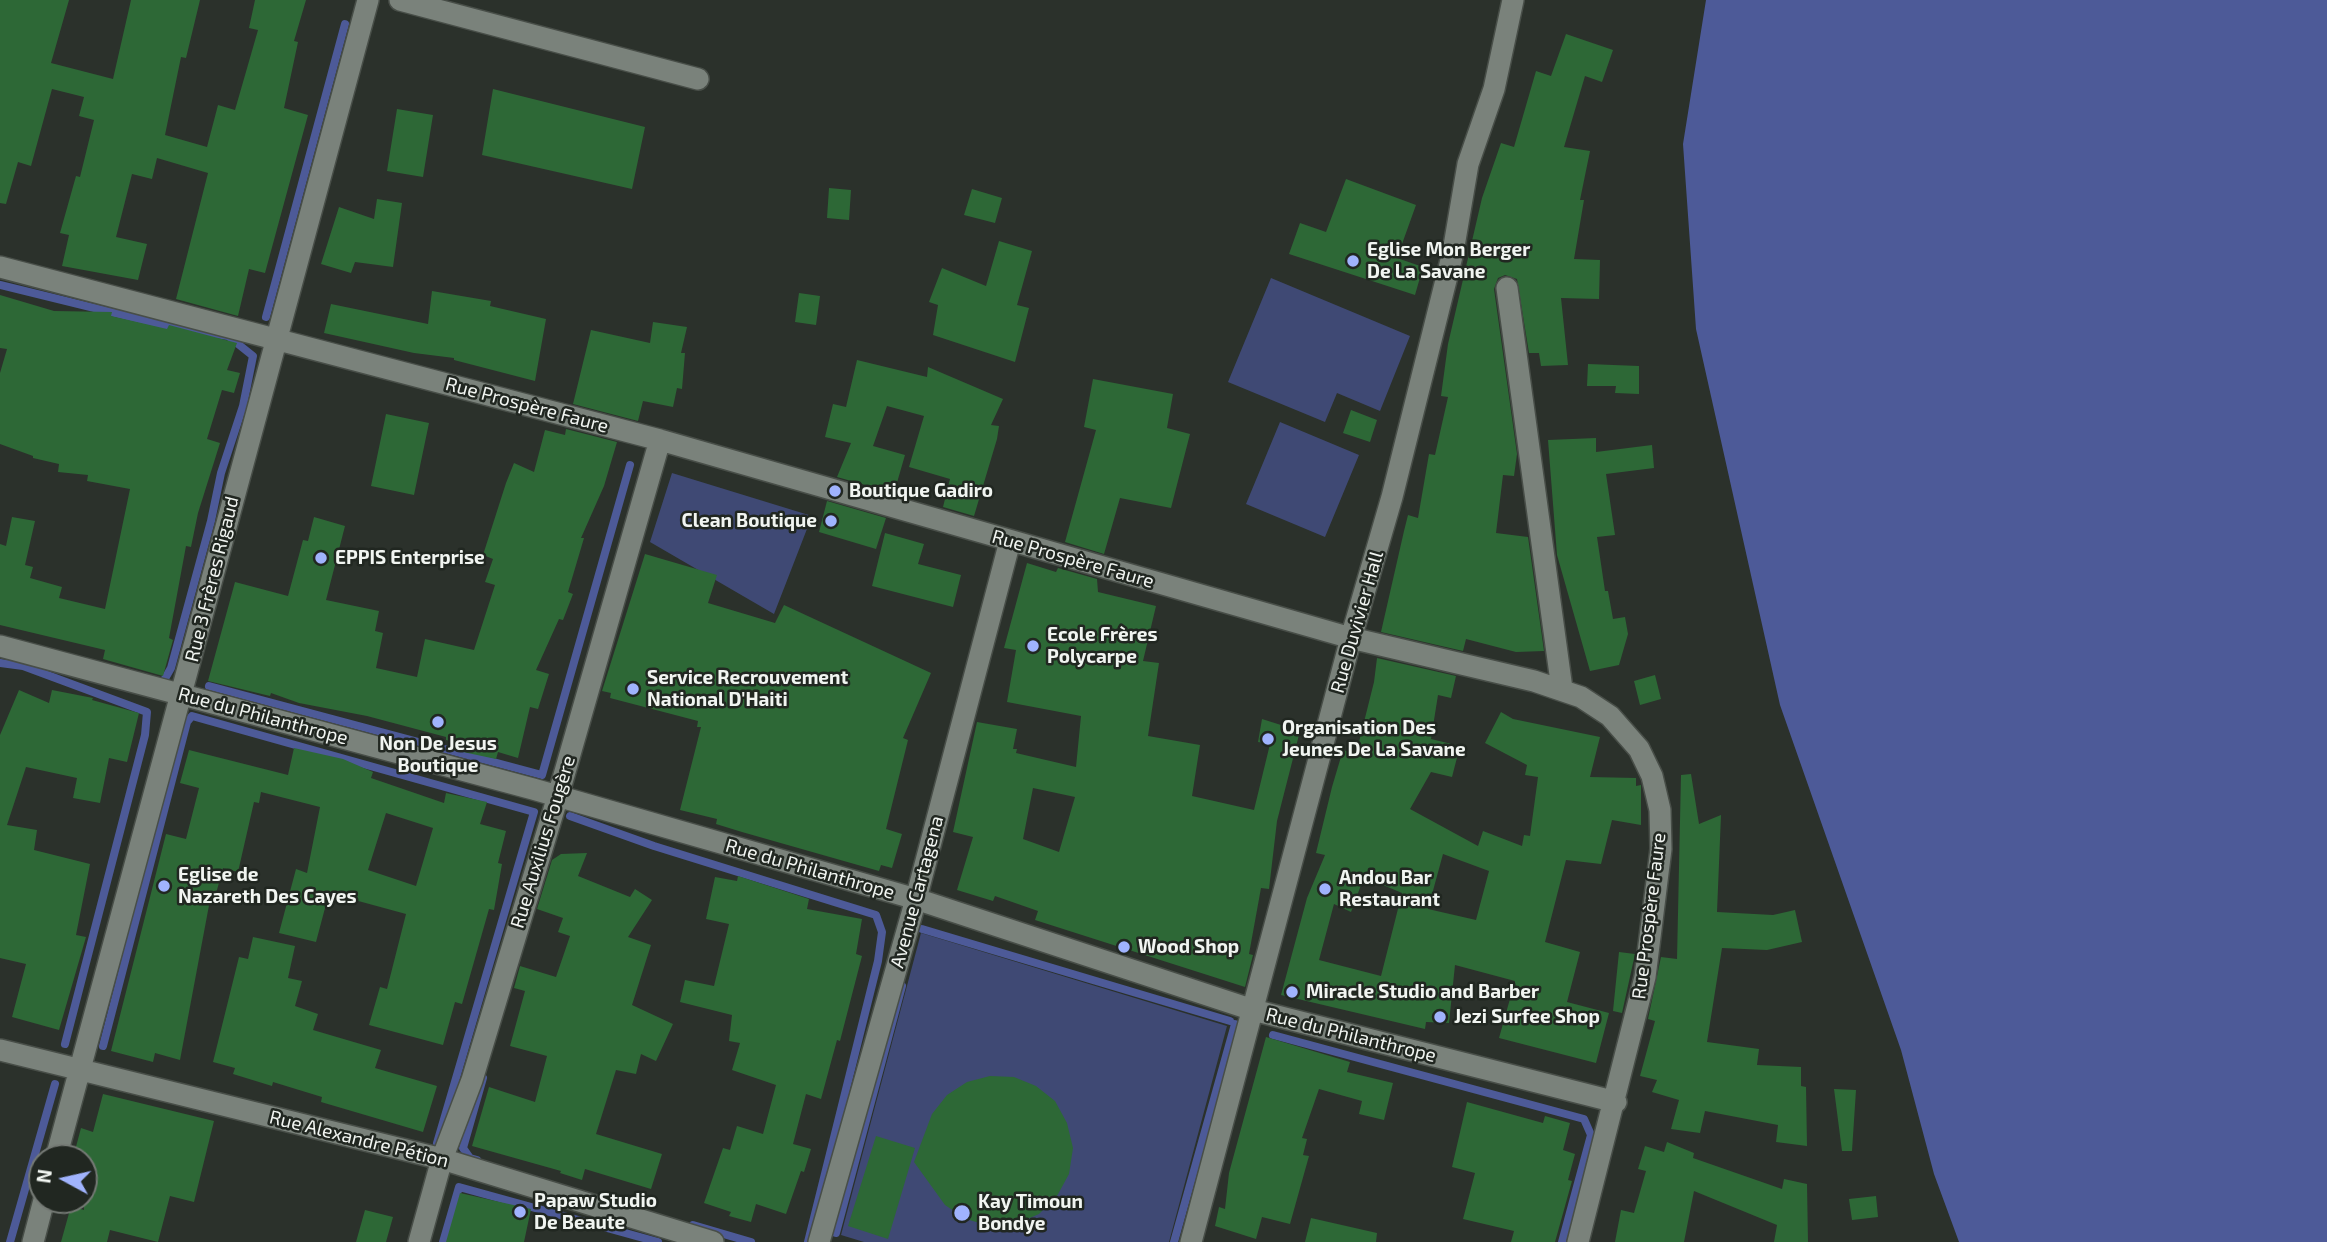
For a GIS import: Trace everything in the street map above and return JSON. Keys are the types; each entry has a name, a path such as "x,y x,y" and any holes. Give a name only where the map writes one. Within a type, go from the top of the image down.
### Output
{"street":[{"name":"Rue 3 Frères Rigaud","path":"60,1144 183,695 274,339 368,0"},
{"path":"400,0 698,79"},
{"name":"Rue Duvivier Hall","path":"1191,1242 1351,638 1392,497 1453,251 1468,164 1494,89 1513,0"},
{"name":"Rue Prospère Faure","path":"0,267 660,440 1351,638 1562,689 1581,697 1610,716 1639,749 1652,776 1660,810 1661,849 1645,976 1616,1102 1578,1242"},
{"path":"1507,288 1562,689"},
{"name":"Rue Auxilius Fougère","path":"419,1242 442,1159 472,1080 558,796 660,440"},
{"name":"Avenue Cartagena","path":"819,1242 916,899 1010,541"},
{"name":"Rue du Philanthrope","path":"0,646 558,796 916,899 1253,1010 1616,1102"},
{"name":"Rue Alexandre Pétion","path":"0,1050 442,1159 713,1242"},
{"path":"33,1242 40,1214"}],"shaded area":[{"path":"1706,0 2327,0 2327,1242 1959,1242 1934,1174 1901,1050 1780,705 1696,329 1683,144"},
{"path":"1271,278 1410,336 1380,411 1337,393 1325,422 1228,382"},
{"path":"1280,422 1359,455 1325,537 1246,504"},
{"path":"672,473 812,516 774,614 650,542"},
{"path":"921,933 1227,1026 1169,1242 864,1242 841,1235"}],"building":[{"path":"0,0 69,0 51,63 113,79 131,0 200,0 186,58 181,57 165,135 207,147 218,105 235,110 258,30 249,28 255,0 306,0 294,41 298,42 284,108 308,115 265,273 249,269 238,316 176,299 208,173 157,158 152,179 132,174 116,237 147,244 138,280 62,266 69,235 60,233 76,176 80,177 94,120 79,116 84,97 52,89 31,166 18,162 6,204 0,203"},
{"path":"1566,34 1613,50 1602,82 1585,76 1564,147 1590,151 1580,200 1584,200 1574,259 1600,260 1599,299 1561,298 1568,365 1541,366 1539,353 1529,353 1517,279 1505,275 1498,278 1494,289 1517,454 1514,476 1503,475 1496,533 1528,537 1544,651 1516,652 1466,639 1463,651 1381,632 1408,515 1418,518 1429,454 1435,455 1448,397 1441,396 1448,344 1482,198 1501,143 1514,147 1536,71 1551,76"},
{"path":"493,89 645,127 632,189 482,155"},
{"path":"397,109 433,115 423,177 387,171"},
{"path":"1346,179 1416,205 1397,258 1423,267 1415,295 1289,254 1300,223 1326,232"},
{"path":"829,188 851,190 849,220 827,218"},
{"path":"972,189 1002,198 995,223 964,215"},
{"path":"377,199 402,203 393,267 355,262 351,273 321,264 339,207 374,219"},
{"path":"999,241 1032,251 1017,305 1029,308 1015,362 933,335 938,305 929,302 942,268 986,286"},
{"path":"432,291 491,301 490,306 546,319 535,381 454,358 414,353 324,333 331,304 428,324"},
{"path":"799,293 820,296 816,325 795,322"},
{"path":"0,295 54,311 112,312 111,316 167,329 169,325 237,343 227,370 240,373 234,393 222,390 207,439 220,443 198,513 191,547 186,546 169,638 173,640 163,676 103,659 105,650 0,625 0,544 6,546 12,517 35,521 25,565 33,567 30,578 62,587 59,598 105,609 130,489 87,481 88,475 58,472 59,464 33,458 0,444 0,373 7,349 0,348"},
{"path":"653,322 687,327 681,353 685,353 682,389 677,388 673,407 643,401 638,421 573,404 591,330 650,343"},
{"path":"857,360 927,377 928,367 1003,399 991,425 999,426 997,439 974,516 943,507 950,479 909,467 924,416 887,406 873,446 905,455 894,493 837,477 851,443 825,437 833,404 846,407"},
{"path":"1588,364 1639,366 1639,394 1615,393 1616,386 1587,386"},
{"path":"1093,379 1173,394 1167,428 1190,434 1171,508 1120,498 1104,554 1065,542 1096,430 1084,427"},
{"path":"1351,410 1377,420 1370,442 1343,433"},
{"path":"386,414 429,423 414,495 371,486"},
{"path":"566,429 617,442 604,486 581,538 584,538 568,592 573,594 563,620 559,619 536,670 549,674 538,709 530,707 518,758 498,752 496,759 463,752 465,745 446,740 446,737 367,716 299,703 271,693 270,696 208,681 235,582 288,596 303,540 308,541 314,517 345,526 326,600 379,611 375,631 383,633 376,668 417,677 425,639 474,650 495,585 485,582 493,559 483,555 514,463 534,472 545,430 565,435"},
{"path":"1596,438 1596,452 1652,445 1654,468 1606,474 1615,535 1597,537 1605,591 1608,591 1613,619 1625,617 1628,634 1619,665 1590,671 1557,555 1548,440"},
{"path":"827,501 886,518 876,549 819,532"},
{"path":"885,533 924,544 918,564 961,575 953,607 872,586"},
{"path":"645,554 717,575 708,603 775,623 784,605 931,673 903,738 908,740 886,829 902,834 892,868 881,865 879,871 742,832 716,824 717,819 680,810 701,727 697,727 698,721 610,698 611,693 602,691"},
{"path":"1027,563 1056,572 1058,568 1097,579 1098,592 1156,606 1143,661 1159,663 1148,736 1200,745 1192,796 1254,810 1270,744 1258,742 1262,719 1300,731 1277,821 1269,889 1261,888 1249,954 1253,955 1245,987 1035,920 1038,911 995,896 993,901 957,890 973,837 953,832 977,722 1017,729 1013,749 1017,749 1016,753 1076,767 1081,716 1007,702 1016,650 1004,648","holes":["1033,788 1075,797 1059,852 1023,839"]},
{"path":"1377,658 1456,676 1451,698 1438,695 1431,739 1460,746 1452,777 1431,772 1410,809 1478,846 1483,831 1522,846 1524,835 1530,836 1538,777 1525,775 1527,765 1485,743 1501,712 1513,719 1600,737 1590,777 1636,778 1636,786 1641,785 1641,825 1612,820 1601,864 1566,860 1545,942 1580,952 1567,1002 1609,1013 1596,1063 1499,1038 1515,981 1455,965 1449,1023 1426,1022 1425,1029 1281,995 1307,898 1325,855 1316,853 1332,787 1343,750 1356,754 1374,682","holes":["1443,854 1489,871 1476,920 1428,909","1364,877 1402,893 1381,976 1319,960 1334,904 1351,912"]},
{"path":"1655,675 1661,699 1640,705 1634,681"},
{"path":"19,690 49,703 52,690 93,698 92,700 139,713 127,762 109,758 100,803 73,798 77,778 26,767 7,825 37,830 34,850 90,864 76,935 86,937 59,1030 12,1017 26,964 0,958 0,735"},
{"path":"294,748 343,759 373,772 371,778 444,803 446,793 487,802 480,824 506,831 498,863 502,864 494,910 489,909 462,1004 455,1002 443,1045 369,1025 380,987 387,989 406,914 329,893 316,942 279,933 296,869 307,873 320,807 261,792 259,803 254,802 238,872 223,868 214,901 210,900 180,1060 155,1053 153,1062 111,1051 166,834 186,839 199,788 180,783 189,750 288,775","holes":["386,813 433,828 416,886 368,870"]},
{"path":"1691,774 1699,824 1721,815 1717,912 1773,915 1795,910 1802,942 1767,950 1722,948 1707,1042 1759,1049 1757,1065 1801,1067 1801,1086 1806,1087 1807,1146 1776,1142 1778,1125 1705,1111 1700,1133 1671,1129 1679,1100 1652,1092 1657,1080 1640,1076 1655,1021 1648,1019 1661,957 1677,959 1681,775"},
{"path":"587,853 578,876 630,897 635,889 652,900 628,937 651,945 632,1005 673,1024 656,1061 641,1054 636,1074 616,1070 596,1134 662,1154 651,1189 585,1169 582,1180 560,1173 561,1171 472,1146 489,1087 535,1102 547,1056 510,1046 525,991 514,988 520,966 556,977 570,936 558,932 563,918 537,909 552,860 561,854"},
{"path":"738,876 809,899 807,909 862,919 856,954 862,956 840,1041 837,1040 821,1099 806,1094 793,1144 811,1149 804,1172 801,1171 786,1214 756,1204 751,1222 729,1216 731,1212 704,1203 723,1148 730,1150 737,1126 763,1134 776,1085 732,1070 740,1043 729,1041 732,1015 680,1002 685,980 714,986 729,924 706,919 715,877 737,881"},
{"path":"253,937 295,946 288,978 302,981 295,1006 318,1014 313,1030 381,1050 375,1068 437,1086 423,1132 321,1102 322,1097 273,1082 272,1086 233,1074 235,1068 213,1062 239,957 248,959"},
{"path":"1619,952 1635,954 1622,1013 1613,1011"},
{"path":"1266,1037 1350,1062 1347,1072 1393,1083 1384,1120 1359,1114 1362,1101 1319,1089 1302,1138 1307,1139 1303,1155 1309,1156 1290,1224 1262,1217 1256,1239 1215,1226 1219,1207 1225,1209 1229,1173"},
{"path":"990,1076 1014,1077 1036,1086 1055,1101 1067,1123 1073,1148 1069,1174 1057,1196 1039,1214 1016,1224 990,1226 966,1219 945,1205 914,1162 932,1114 947,1095 967,1082"},
{"path":"1834,1089 1856,1090 1852,1151 1842,1151"},
{"path":"103,1094 214,1121 194,1202 170,1196 158,1242 110,1230 107,1242 61,1242 69,1214 98,1214 98,1144 77,1144 81,1128 93,1132"},
{"path":"1467,1102 1543,1123 1545,1116 1570,1123 1563,1150 1575,1154 1568,1180 1572,1181 1555,1242 1511,1242 1514,1231 1463,1219 1475,1173 1452,1167"},
{"path":"876,1136 915,1148 888,1239 848,1226"},
{"path":"1667,1142 1694,1153 1693,1158 1782,1189 1784,1179 1807,1184 1808,1242 1774,1242 1777,1225 1694,1191 1684,1242 1615,1242 1621,1210 1634,1213 1646,1171 1638,1169 1645,1146 1664,1152"},
{"path":"460,1193 531,1209 524,1242 446,1242"},
{"path":"1876,1196 1878,1217 1852,1220 1849,1199"},
{"path":"365,1210 393,1217 386,1242 356,1242"},
{"path":"1311,1218 1377,1233 1376,1242 1305,1242"}],"waterway":[{"path":"266,317 345,24"},
{"path":"0,285 176,328 228,336 253,356 243,406 221,473 211,521 171,668 163,682 158,681"},
{"path":"209,686 542,775 630,465"},
{"path":"0,663 23,666 147,712 145,735 65,1044"},
{"path":"103,1046 187,722 192,716 534,812 437,1143"},
{"path":"570,816 654,846 876,915 882,932 878,961 808,1242"},
{"path":"922,929 1230,1021"},
{"path":"836,1233 902,986"},
{"path":"1174,1242 1235,1024"},
{"path":"1273,1035 1584,1119 1591,1135 1562,1242"},
{"path":"477,1160 470,1158 463,1148 483,1078"},
{"path":"10,1242 55,1084"},
{"path":"443,1242 459,1187 658,1242"},
{"path":"693,1225 751,1242"}],"place":[{"name":"Eglise Mon Berger De La Savane","path":"1353,261"},
{"name":"Boutique Gadiro","path":"835,491"},
{"name":"Clean Boutique","path":"831,521"},
{"name":"EPPIS Enterprise","path":"321,558"},
{"name":"Ecole Frères Polycarpe","path":"1033,646"},
{"name":"Service Recrouvement National D'Haiti","path":"633,689"},
{"name":"Non De Jesus Boutique","path":"438,722"},
{"name":"Organisation Des Jeunes De La Savane","path":"1268,739"},
{"name":"Eglise de Nazareth Des Cayes","path":"164,886"},
{"name":"Andou Bar Restaurant","path":"1325,889"},
{"name":"Wood Shop","path":"1124,947"},
{"name":"Miracle Studio and Barber","path":"1292,992"},
{"name":"Jezi Surfee Shop","path":"1440,1017"},
{"name":"Papaw Studio De Beaute","path":"520,1212"},
{"name":"Kay Timoun Bondye","path":"962,1213"}]}
